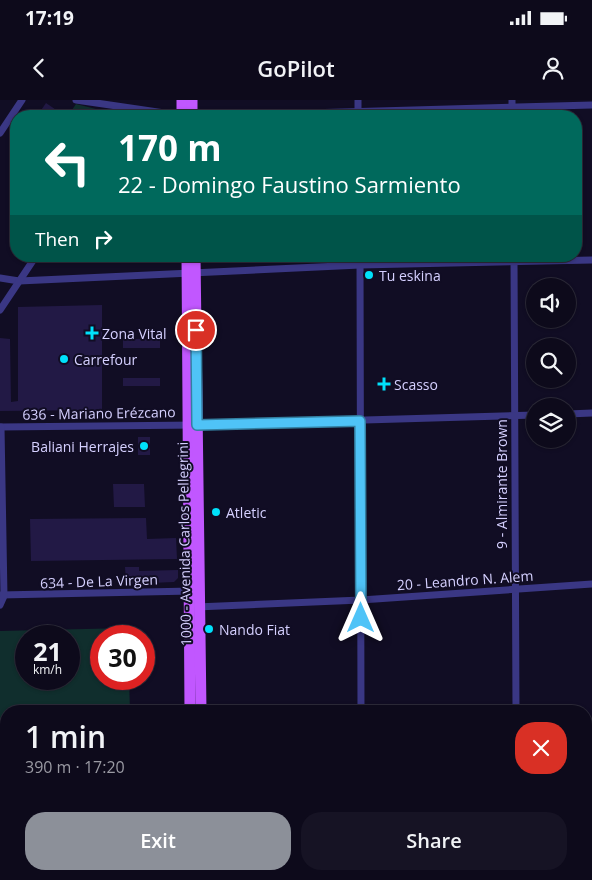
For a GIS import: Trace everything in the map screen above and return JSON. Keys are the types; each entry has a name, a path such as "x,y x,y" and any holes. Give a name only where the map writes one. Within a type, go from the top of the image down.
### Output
{"main road":[{"name":"1000 - Avenida Carlos Pellegrini","path":"188,262 191,274 194,591 201,705"},
{"name":"1000 - Avenida Carlos Pellegrini","path":"191,274 194,262"},
{"name":"1000 - Avenida Carlos Pellegrini","path":"190,705 196,607"}],"street":[{"path":"76,100 94,101 148,110"},
{"path":"422,110 512,103 592,106"},
{"path":"0,133 10,118"},
{"path":"0,310 32,262"},
{"path":"0,278 19,281 437,262"},
{"name":"9 - Almirante Brown","path":"514,262 516,705"},
{"path":"360,265 361,705"},
{"path":"576,414 592,413"},
{"name":"636 - Mariano Erézcano","path":"0,427 193,425 526,415"},
{"path":"0,427 2,595 0,605"},
{"name":"20 - Leandro N. Alem","path":"196,607 361,600 592,584"},
{"name":"634 - De La Virgen","path":"2,595 194,591"}],"green space":[{"path":"76,104 100,110 72,110"},
{"path":"80,629 90,629 90,690 129,690 130,705 0,705 0,631 15,631 15,690 80,690"}],"building":[{"path":"46,103 56,110 41,110"},
{"path":"102,305 102,410 0,411 0,338 10,339 11,402 18,401 18,307"},
{"path":"123,339 160,339 160,348 123,348"},
{"path":"123,378 160,378 160,386 123,386"},
{"name":"Baliani Herrajes","path":"138,437 150,437 150,455 138,455"},
{"path":"113,484 144,484 145,507 114,507"},
{"path":"146,518 147,539 176,538 177,559 31,561 30,519"},
{"path":"125,567 139,567 139,571 178,570 178,578 174,582 126,584"}],"place":[{"name":"Tu eskina","path":"369,275"},
{"name":"Zona Vital","path":"92,333"},
{"name":"Carrefour","path":"64,359"},
{"name":"Scasso","path":"384,384"},
{"name":"Baliani Herrajes","path":"144,446"},
{"name":"Atletic","path":"216,512"},
{"name":"Nando Fiat","path":"209,629"}],"route":[{"path":"196,330 197,425 360,421 361,618"}]}
